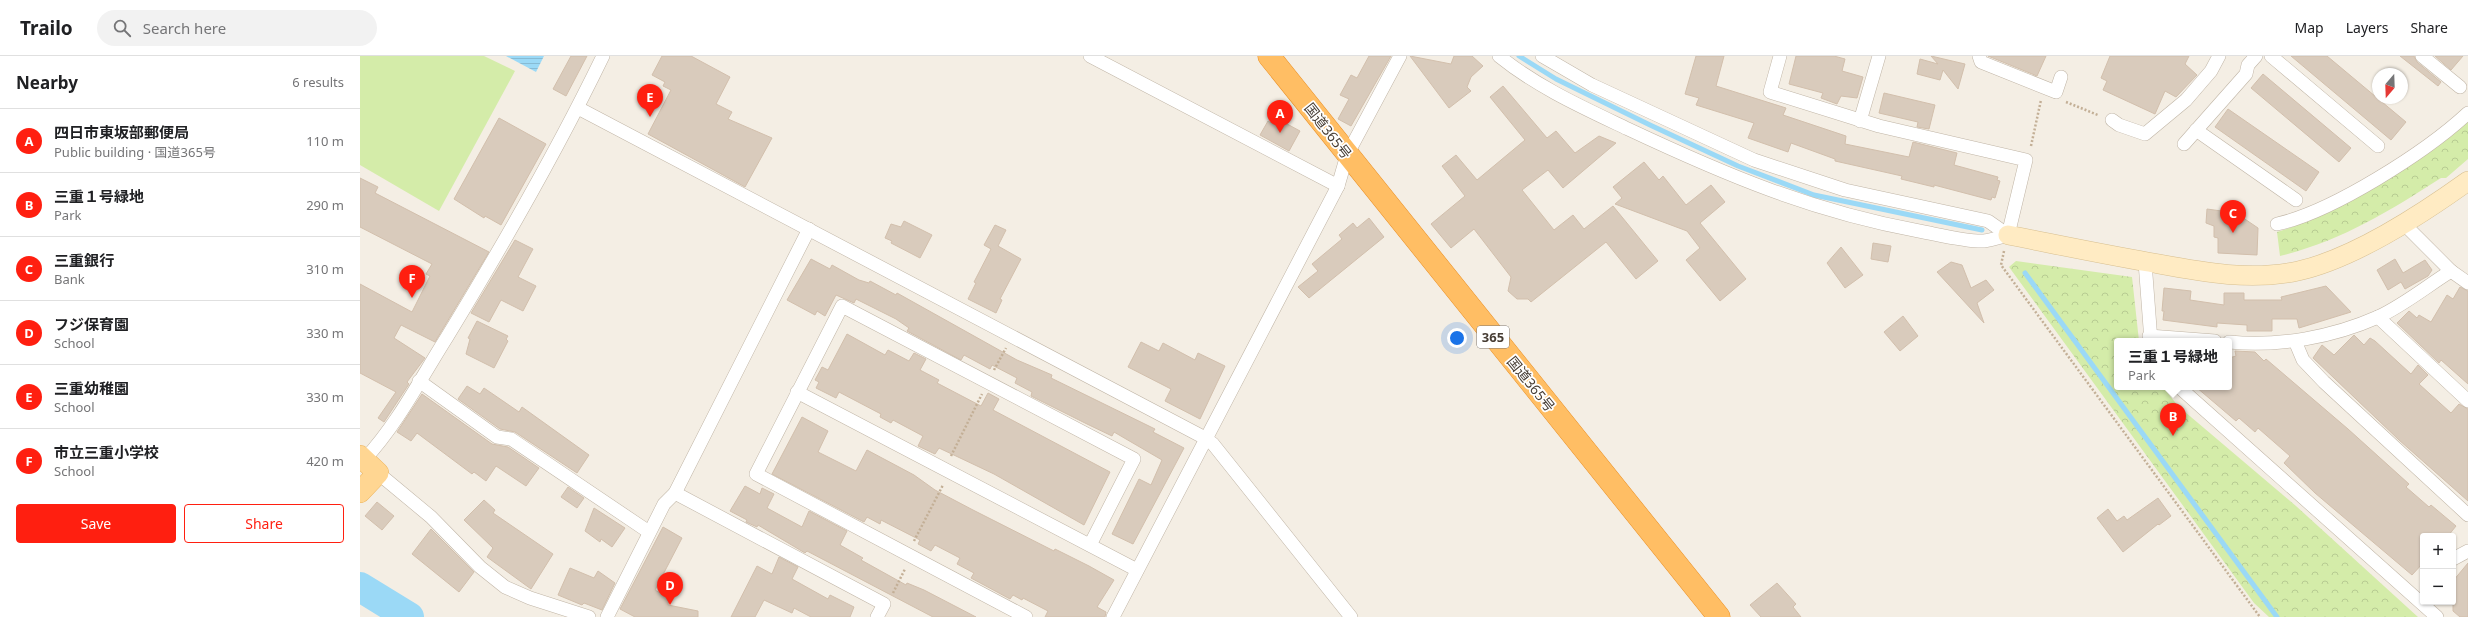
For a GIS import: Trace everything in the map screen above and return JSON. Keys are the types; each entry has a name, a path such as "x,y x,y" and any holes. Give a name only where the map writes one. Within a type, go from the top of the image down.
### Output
{"highway":[{"name":"国道365号","path":"1269,56 1719,617"}],"main road":[{"path":"360,492 367,463"}],"street":[{"path":"589,617 530,598 505,587 480,567 425,512 367,463 511,232 578,108 603,56"},
{"path":"1090,56 1338,186"},
{"path":"1113,617 1205,438 1338,186 1347,155 1400,56"},
{"path":"1498,56 1537,82 1576,104 1729,175 1779,195 1853,216 1933,233 1984,241 2008,235"},
{"path":"1542,56 1592,85 1754,160 1845,190 1988,221 2008,235 2145,262 2221,274 2283,273 2308,268 2341,256 2403,223 2468,181"},
{"path":"1780,56 1770,92 1860,121 2026,160 2008,235"},
{"path":"1860,121 1879,56"},
{"path":"1979,56 1981,62 2056,92 2061,77"},
{"path":"2184,144 2246,74 2248,65 2256,56"},
{"path":"2271,56 2378,146"},
{"path":"2422,56 2460,87"},
{"path":"2112,120 2119,125 2145,134 2186,100 2211,71 2213,58"},
{"path":"578,108 1205,438 1213,444 1351,617"},
{"path":"2277,224 2304,215 2377,178 2417,152 2468,113"},
{"path":"2196,130 2296,200"},
{"path":"2403,223 2451,271 2468,283"},
{"path":"608,617 649,532 664,504 675,493 809,229"},
{"path":"2145,262 2150,338"},
{"path":"2232,342 2249,344 2295,341 2344,329 2378,317 2451,271"},
{"path":"1026,617 756,474 842,306 1134,460 1090,544"},
{"path":"2378,317 2468,401"},
{"path":"2295,341 2303,360 2324,382 2468,515"},
{"path":"419,381 497,437 511,439 649,532"},
{"path":"2182,390 2420,596"},
{"path":"798,392 1137,570"},
{"path":"675,493 884,604 878,617"},
{"path":"2456,557 2468,551"},
{"path":"2427,605 2437,617"}],"path":[{"path":"2026,160 2030,153 2044,87"},
{"path":"2056,92 2066,102 2112,120"},
{"path":"2008,235 2001,265 2260,617"}],"green space":[{"path":"360,56 484,56 515,71 439,211 360,165"},
{"path":"2468,120 2468,159 2446,178 2441,178 2383,214 2344,234 2302,250 2280,256 2277,232 2293,227 2316,216 2389,177 2438,145"},
{"path":"2016,261 2132,277 2139,338 2114,338 2114,390 2165,390 2178,406 2296,506 2418,617 2269,617 2254,603 2009,267"}],"water":[{"path":"506,56 544,56 536,72"}],"building":[{"path":"571,56 587,56 566,96 553,89"},
{"path":"662,56 691,56 730,77 716,104 732,112 728,119 772,138 745,187 648,134 671,90 663,86 665,82 652,75"},
{"path":"1369,56 1391,56 1351,126 1338,119 1349,99 1340,95 1351,75 1357,78"},
{"path":"1410,56 1451,64 1454,56 1472,56 1483,66 1471,77 1467,87 1471,91 1449,108"},
{"path":"1696,56 1724,56 1716,86 1786,108 1783,115 1846,136 1845,144 1909,157 1913,142 1957,153 1954,165 1998,177 1997,180 2000,181 1995,198 1992,197 1991,200 1934,185 1934,187 1901,179 1902,176 1835,161 1835,159 1791,143 1788,152 1748,138 1754,123 1696,105 1699,98 1685,94"},
{"path":"1796,56 1834,56 1845,59 1842,71 1863,77 1857,98 1841,96 1837,104 1821,98 1823,93 1789,84"},
{"path":"1931,56 1965,64 1958,89 1943,70 1940,80 1917,74 1920,59 1938,64"},
{"path":"1988,56 2046,56 2037,76"},
{"path":"2110,56 2189,56 2185,64 2197,75 2176,97 2165,91 2155,114 2103,90 2107,81 2101,78"},
{"path":"2291,56 2327,56 2372,94 2372,104 2384,104 2406,122 2391,140"},
{"path":"2400,56 2414,56 2417,62 2441,82 2438,86"},
{"path":"2435,56 2463,56 2451,70"},
{"path":"2263,74 2351,148 2339,162 2251,88"},
{"path":"1503,86 1547,138 1556,131 1575,153 1599,136 1616,143 1563,188 1548,170 1522,190 1554,230 1573,215 1584,229 1613,206 1658,261 1636,279 1606,242 1531,302 1528,299 1517,299 1508,291 1511,277 1474,229 1451,248 1431,224 1465,196 1442,166 1456,155 1477,180 1525,140 1490,97"},
{"path":"1884,93 1935,105 1929,129 1917,127 1918,122 1879,113"},
{"path":"2228,109 2319,172 2306,191 2215,127"},
{"path":"499,118 546,144 501,225 485,216 484,218 454,199"},
{"path":"1276,118 1300,131 1289,151 1260,135 1268,121 1273,124"},
{"path":"1644,162 1659,180 1663,176 1686,205 1711,185 1725,202 1700,223 1746,279 1720,301 1686,260 1700,248 1687,231 1615,204 1622,198 1613,187"},
{"path":"360,178 378,187 375,193 489,252 435,342 401,325 394,338 425,358 407,382 409,384 384,422 378,418 396,392 360,373 360,284 412,312 430,276 426,274 432,264 360,227"},
{"path":"2207,209 2236,213 2258,228 2257,255 2218,253 2218,238 2214,237 2214,226 2206,223"},
{"path":"1369,218 1384,237 1309,298 1298,287 1318,271 1312,264 1342,239 1339,235 1353,223 1357,228"},
{"path":"904,221 932,235 920,258 891,243 892,241 885,238 891,224 901,227"},
{"path":"995,225 1006,230 998,246 1021,259 1000,299 1002,300 996,313 968,299 976,283 974,282 991,249 984,245"},
{"path":"515,240 533,249 518,277 536,286 523,311 501,300 489,322 471,313"},
{"path":"1873,243 1891,246 1888,262 1871,259"},
{"path":"1841,247 1863,275 1845,288 1827,263"},
{"path":"811,259 830,269 832,265 859,280 869,283 870,281 896,295 897,293 1017,360 1052,375 1051,378 1155,429 1153,432 1184,448 1133,544 1112,534 1139,479 1151,485 1162,460 1114,432 1112,436 1031,396 1032,392 1015,383 1017,378 992,365 990,369 964,355 961,360 907,331 909,328 896,319 856,299 854,303 836,295 825,316 817,311 815,315 787,300"},
{"path":"2395,259 2403,273 2425,260 2432,270 2428,276 2405,289 2401,282 2388,290 2377,270"},
{"path":"1951,262 1962,265 1971,288 1986,280 1994,290 1977,303 1984,323 1937,272"},
{"path":"2326,286 2351,312 2299,328 2297,319 2272,319 2272,331 2247,331 2247,325 2217,323 2217,327 2163,320 2164,311 2162,311 2164,288 2191,291 2190,300 2224,305 2224,293 2244,293 2244,300 2282,300 2281,297"},
{"path":"2460,287 2468,291 2468,384 2441,360 2439,363 2397,323 2409,311 2417,318 2419,315 2431,322 2447,295 2453,299"},
{"path":"1903,316 1918,336 1900,351 1884,332"},
{"path":"477,321 508,336 506,339 508,341 494,368 466,354 470,339 468,338"},
{"path":"847,334 885,355 888,350 909,361 914,353 926,359 920,370 939,380 937,383 981,406 988,393 999,399 993,410 1110,472 1084,525 994,474 939,448 935,454 918,446 923,436 893,420 891,423 880,417 881,414 839,392 836,398 816,388 819,382 815,380 822,367 828,370"},
{"path":"2354,335 2364,345 2370,338 2375,341 2411,374 2418,365 2428,375 2419,384 2451,413 2459,404 2468,409 2468,501 2399,440 2313,358 2322,345 2334,355"},
{"path":"1141,342 1159,351 1163,343 1195,360 1198,353 1225,366 1200,419 1165,401 1171,389 1128,367"},
{"path":"2235,351 2255,352 2264,361 2266,359 2348,429 2409,484 2406,487 2429,507 2431,505 2456,526 2450,533 2420,533 2420,566 2412,575 2315,493 2284,463 2290,456 2258,428 2255,432 2239,418 2236,421 2200,390 2232,390 2232,357 2236,356"},
{"path":"467,386 480,394 484,388 519,412 522,407 589,455 577,473 515,432 500,429 458,399"},
{"path":"422,394 492,444 508,447 539,468 526,486 496,466 486,481 474,472 472,474 417,433 411,441 397,432"},
{"path":"802,417 828,431 818,452 856,471 867,450 914,475 935,490 973,510 1054,551 1055,549 1114,580 1097,607 1106,612 1105,617 1045,617 1048,611 1023,598 1022,600 1013,595 1010,599 971,578 974,573 957,564 960,558 935,545 931,551 918,544 920,540 881,520 880,524 867,517 864,522 772,474"},
{"path":"745,486 760,494 762,488 774,494 767,508 802,527 809,511 847,531 840,545 863,558 861,560 906,585 907,583 924,590 976,617 933,617 807,551 805,553 758,525 757,527 746,522 747,520 730,511"},
{"path":"568,487 584,498 577,508 561,497"},
{"path":"2158,498 2171,516 2159,525 2158,524 2123,552 2097,518 2108,509 2117,521 2124,516 2127,520"},
{"path":"484,500 495,510 493,513 553,554 531,589 487,557 493,548 464,520"},
{"path":"377,502 394,516 382,530 365,516"},
{"path":"594,508 625,528 612,547 601,539 600,542 585,531"},
{"path":"663,527 682,538 655,590 669,598 668,605 698,611 698,617 635,617 620,609"},
{"path":"431,529 474,572 459,592 412,554"},
{"path":"779,557 798,567 792,579 828,599 830,595 854,607 850,617 811,617 794,608 792,613 764,600 755,617 731,617 757,566 772,574"},
{"path":"2468,563 2468,617 2460,617 2453,611 2453,605 2456,605 2456,577"},
{"path":"570,568 594,578 598,571 615,583 602,610 584,603 582,605 558,595"},
{"path":"1777,583 1796,604 1793,607 1801,617 1761,617 1750,605"}],"waterway":[{"path":"1519,56 1556,79 1650,125 1738,166 1814,195 1982,230"},
{"path":"2025,273 2277,617"},
{"path":"360,587 409,617"}],"place":[{"name":"三重幼稚園","path":"650,117"},
{"name":"四日市東坂部郵便局","path":"1280,133"},
{"name":"三重銀行","path":"2233,233"},
{"name":"市立三重小学校","path":"412,298"},
{"name":"三重１号緑地","path":"2173,436"},
{"name":"フジ保育園","path":"670,605"}]}
